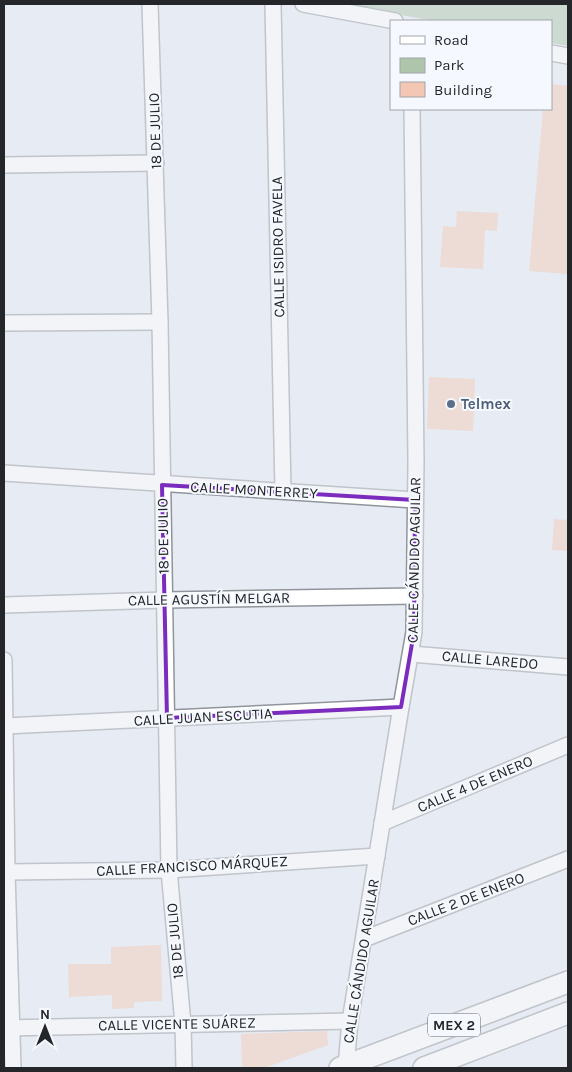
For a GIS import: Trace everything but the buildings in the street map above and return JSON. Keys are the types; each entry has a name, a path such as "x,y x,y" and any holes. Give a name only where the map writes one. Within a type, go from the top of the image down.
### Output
{"highway":[{"name":"MEX 2","path":"343,1067 568,982"},
{"name":"MEX 2","path":"424,1068 568,1013"}],"street":[{"name":"18 DE JULIO","path":"150,4 160,322 169,870 183,1024 184,1068"},
{"name":"CALLE ISIDRO FAVELA","path":"273,4 283,491"},
{"path":"306,4 390,20"},
{"path":"552,53 568,56"},
{"name":"CALLE CÁNDIDO AGUILAR","path":"343,1067 400,707 414,632 415,500 412,110"},
{"path":"4,165 156,163"},
{"path":"4,323 160,322"},
{"name":"CALLE MONTERREY","path":"4,473 415,500"},
{"name":"CALLE AGUSTÍN MELGAR","path":"4,605 415,596"},
{"name":"CALLE LAREDO","path":"411,654 568,666"},
{"path":"4,660 8,1028 13,1068"},
{"name":"CALLE JUAN ESCUTIA","path":"5,726 400,707"},
{"name":"CALLE 4 DE ENERO","path":"382,823 568,745"},
{"name":"CALLE FRANCISCO MÁRQUEZ","path":"7,872 169,870 377,856"},
{"name":"CALLE 2 DE ENERO","path":"364,939 568,859"},
{"name":"CALLE VICENTE SUÁREZ","path":"8,1028 350,1021"}],"highlighted area":[{"path":"162,485 415,500 414,632 401,707 167,718"}],"green space":[{"path":"340,4 568,4 568,46 552,43 552,20 428,20"}],"place":[{"name":"Telmex","path":"451,404"}]}
